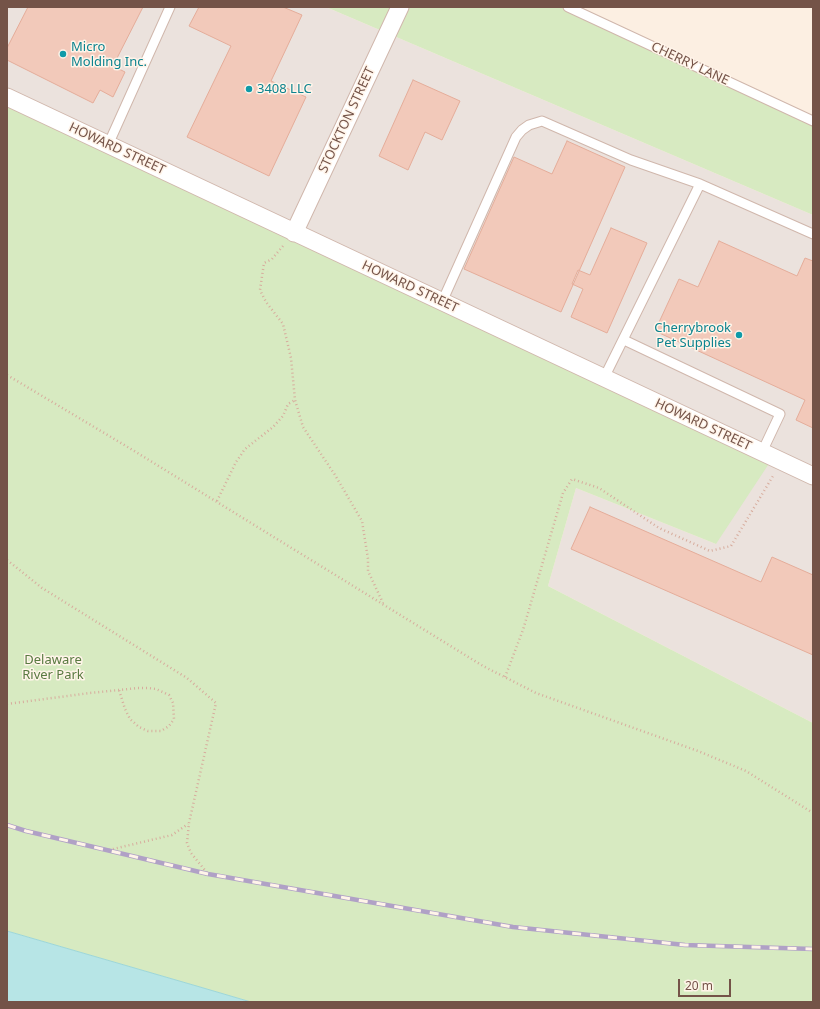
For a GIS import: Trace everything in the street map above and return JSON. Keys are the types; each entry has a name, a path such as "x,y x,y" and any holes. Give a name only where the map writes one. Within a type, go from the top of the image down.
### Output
{"street":[{"name":"STOCKTON STREET","path":"294,233 400,7"},
{"name":"HOWARD STREET","path":"7,97 813,476"}],"lane":[{"path":"108,144 170,7"},
{"name":"CHERRY LANE","path":"568,7 813,121"},
{"path":"442,302 516,138 522,130 529,125 542,121 631,160 700,184 813,234"},
{"path":"604,378 700,184"},
{"path":"624,340 780,414 762,452"}],"path":[{"path":"294,233 277,254 264,263 260,290 266,302 283,324 291,358 295,400 303,426 335,474 362,521 368,559 368,571 383,604"},
{"path":"7,376 217,501 483,666 536,693 698,751 746,771 813,813"},
{"path":"217,501 236,462 245,449 273,426 283,416 288,404 295,400"},
{"path":"505,677 523,630 563,493 572,479 599,488 659,528 710,551 731,546 782,461"},
{"path":"7,560 42,588 187,678 216,704 189,823 187,843 191,853 208,874"},
{"path":"7,704 119,690 148,688 163,691 169,695 173,703 174,719 169,726 161,731 148,731 139,727 130,719 119,690"},
{"path":"109,850 172,835 189,823"}],"shaded area":[{"path":"7,7 326,7 813,215 813,723 548,586 576,488 716,544 7,106"}],"green space":[{"path":"326,7 560,7 813,126 813,215"},
{"name":"Delaware River Park","path":"7,106 774,456 716,544 576,488 548,586 813,723 813,1002 251,1002 7,931"}],"water":[{"path":"7,931 200,987 251,1002 7,1002"}],"building":[{"name":"Micro Molding Inc.","path":"28,7 143,7 113,66 125,72 113,97 100,90 93,103 7,60 7,48"},
{"name":"3408 LLC","path":"199,7 283,7 302,15 271,81 306,97 269,176 187,137 231,46 189,26"},
{"path":"413,80 460,101 442,140 425,132 408,170 379,156"},
{"path":"567,141 625,167 561,312 464,269 514,157 552,174"},
{"path":"611,228 647,243 607,333 571,317 583,289 572,284 578,270 590,275"},
{"name":"Cherrybrook Pet Supplies","path":"719,241 797,276 805,258 813,261 813,428 796,420 805,400 655,331 679,279 698,287"},
{"path":"590,507 761,582 772,557 813,575 813,655 571,549"}],"railway":[{"path":"7,825 26,831 208,874 513,927 685,945 813,949"}],"place":[{"name":"Micro Molding Inc.","path":"63,54"},
{"name":"3408 LLC","path":"249,89"},
{"name":"Cherrybrook Pet Supplies","path":"739,335"}]}
